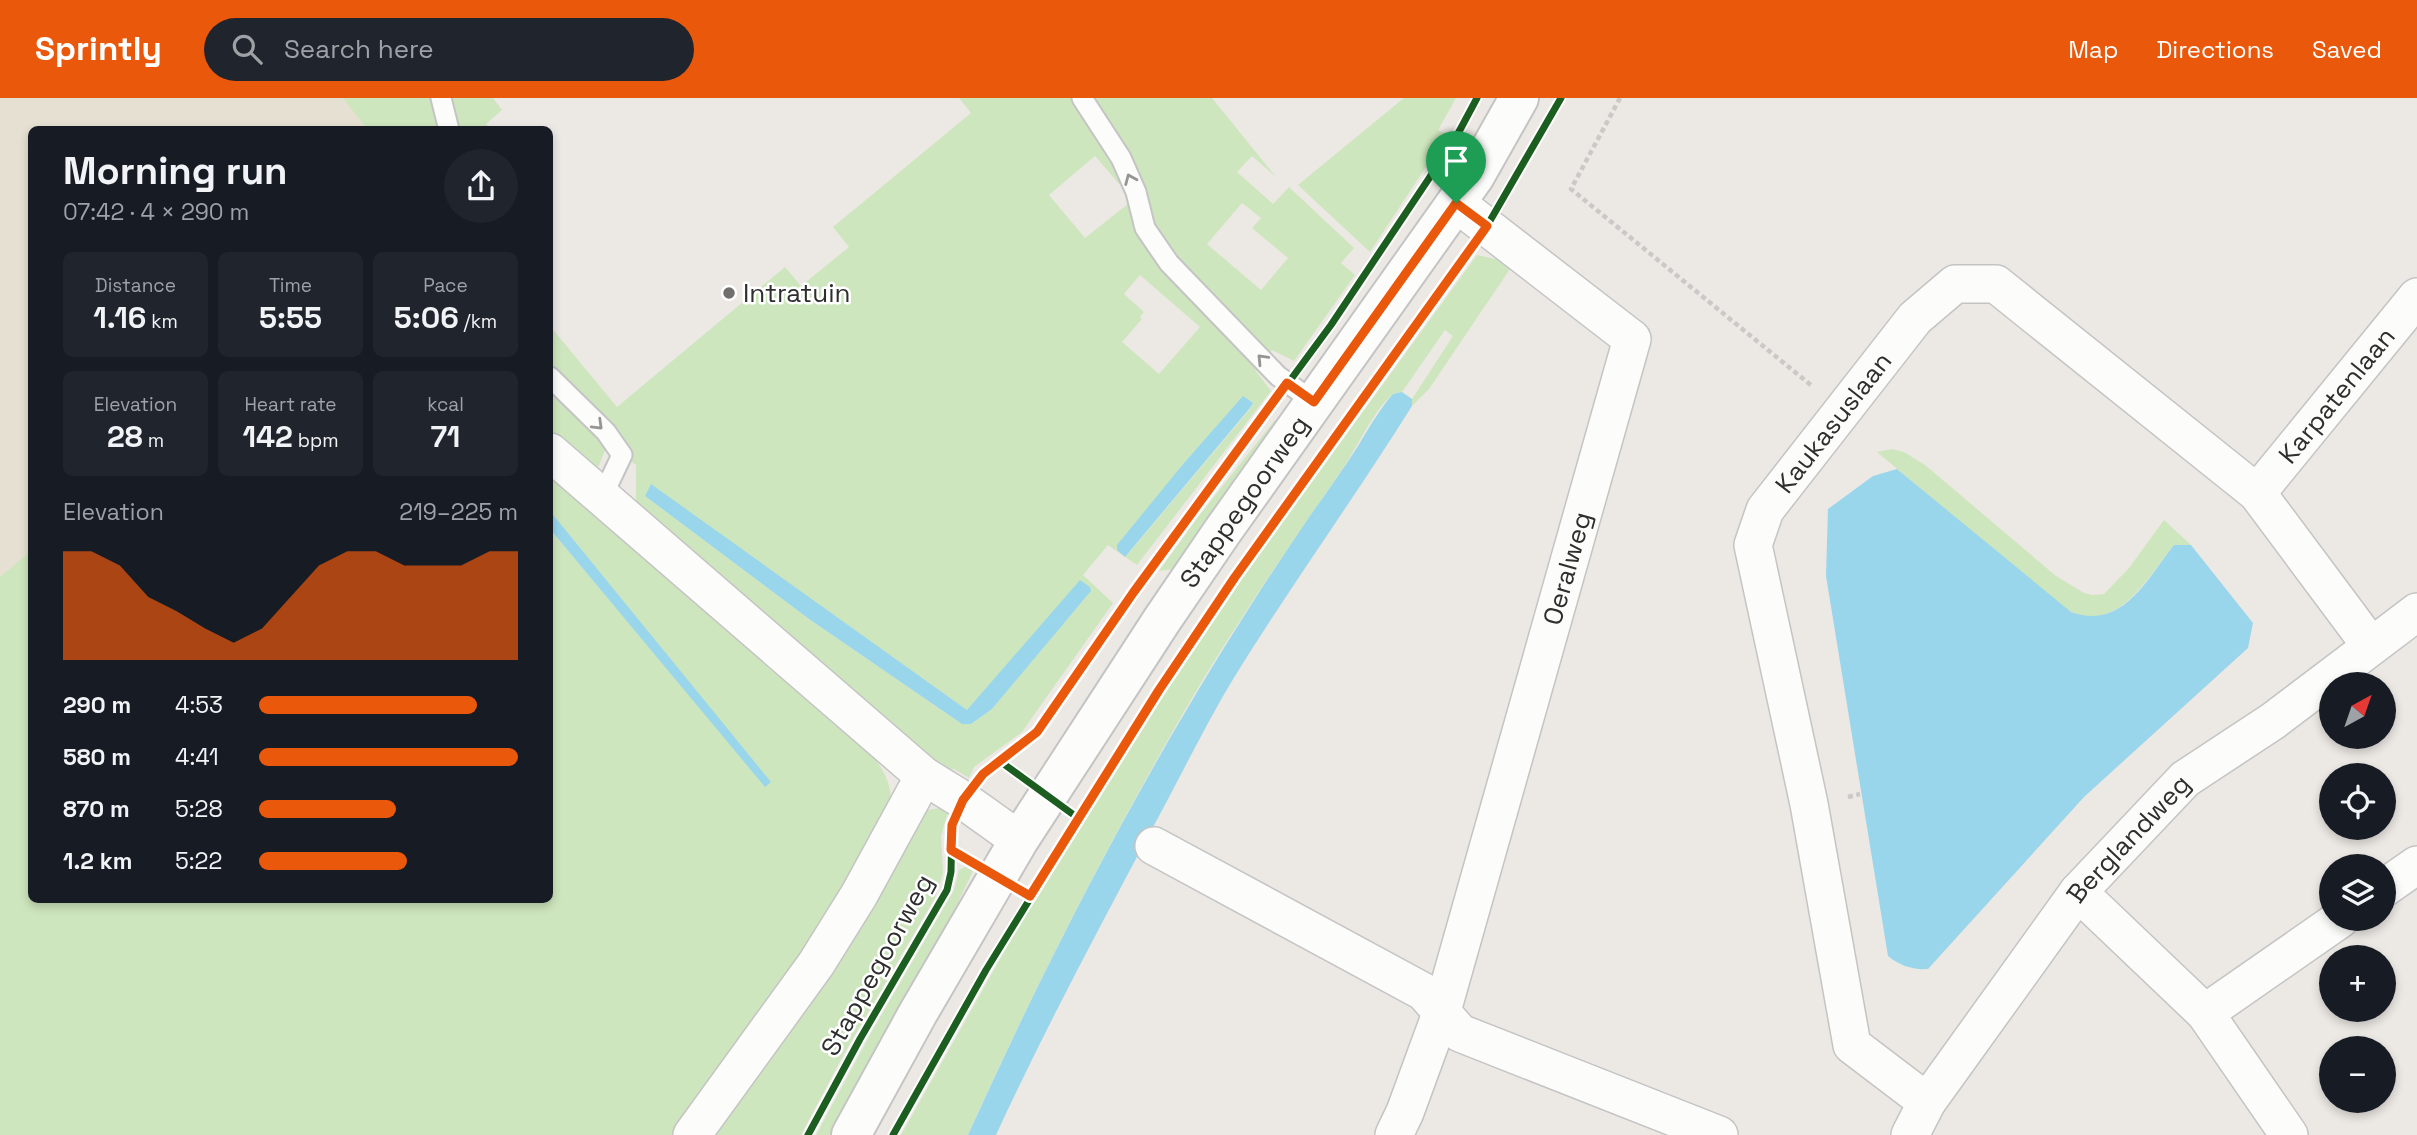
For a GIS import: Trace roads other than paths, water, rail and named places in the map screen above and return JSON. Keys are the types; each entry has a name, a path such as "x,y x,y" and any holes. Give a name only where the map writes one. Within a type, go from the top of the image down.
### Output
{"street":[{"name":"Stappegoorweg","path":"851,1135 918,1013 1019,840 1162,620 1475,176 1519,98"},
{"name":"Oeralweg","path":"1394,1135 1441,1012 1632,339 1456,203"},
{"name":"Kaukasuslaan","path":"1927,1102 1852,1045 1809,804 1753,545 1765,510 1915,318 1955,284 1996,284 2257,494 2371,646"},
{"name":"Karpatenlaan","path":"2257,494 2417,297"},
{"path":"553,455 924,776 1019,840"},
{"name":"Berglandweg","path":"1910,1135 1927,1102 2078,892 2185,779 2273,721 2417,612"},
{"path":"692,1135 816,964 859,895 924,776"},
{"path":"1154,846 1424,992 1460,1033 1719,1135"},
{"path":"2396,880 2417,865"},
{"path":"2078,892 2205,1013 2289,1135"},
{"path":"2205,1013 2323,931"}],"lane":[{"path":"441,98 448,126"},
{"path":"1082,98 1121,158 1136,192 1145,228 1168,263 1278,376 1314,402"},
{"path":"553,380 606,432 622,455 602,497"}],"water":[{"path":"1402,392 1412,399 1412,406 1224,695 1072,981 996,1135 968,1135 1084,896 1168,741 1261,590 1379,413 1393,394"},
{"path":"1243,396 1253,403 1250,408 1125,557 1117,550 1117,545"},
{"path":"1897,469 2071,612 2089,616 2105,614 2119,608 2143,586 2174,545 2191,545 2253,623 2248,648 2084,797 1928,969 1907,967 1888,956 1826,576 1828,509 1873,476"},
{"path":"651,484 967,710 1080,580 1090,587 1091,591 992,709 971,724 962,724 809,619 645,496"},
{"path":"553,515 771,782 765,787 553,533"}],"place":[{"name":"Intratuin","path":"729,293"}]}
